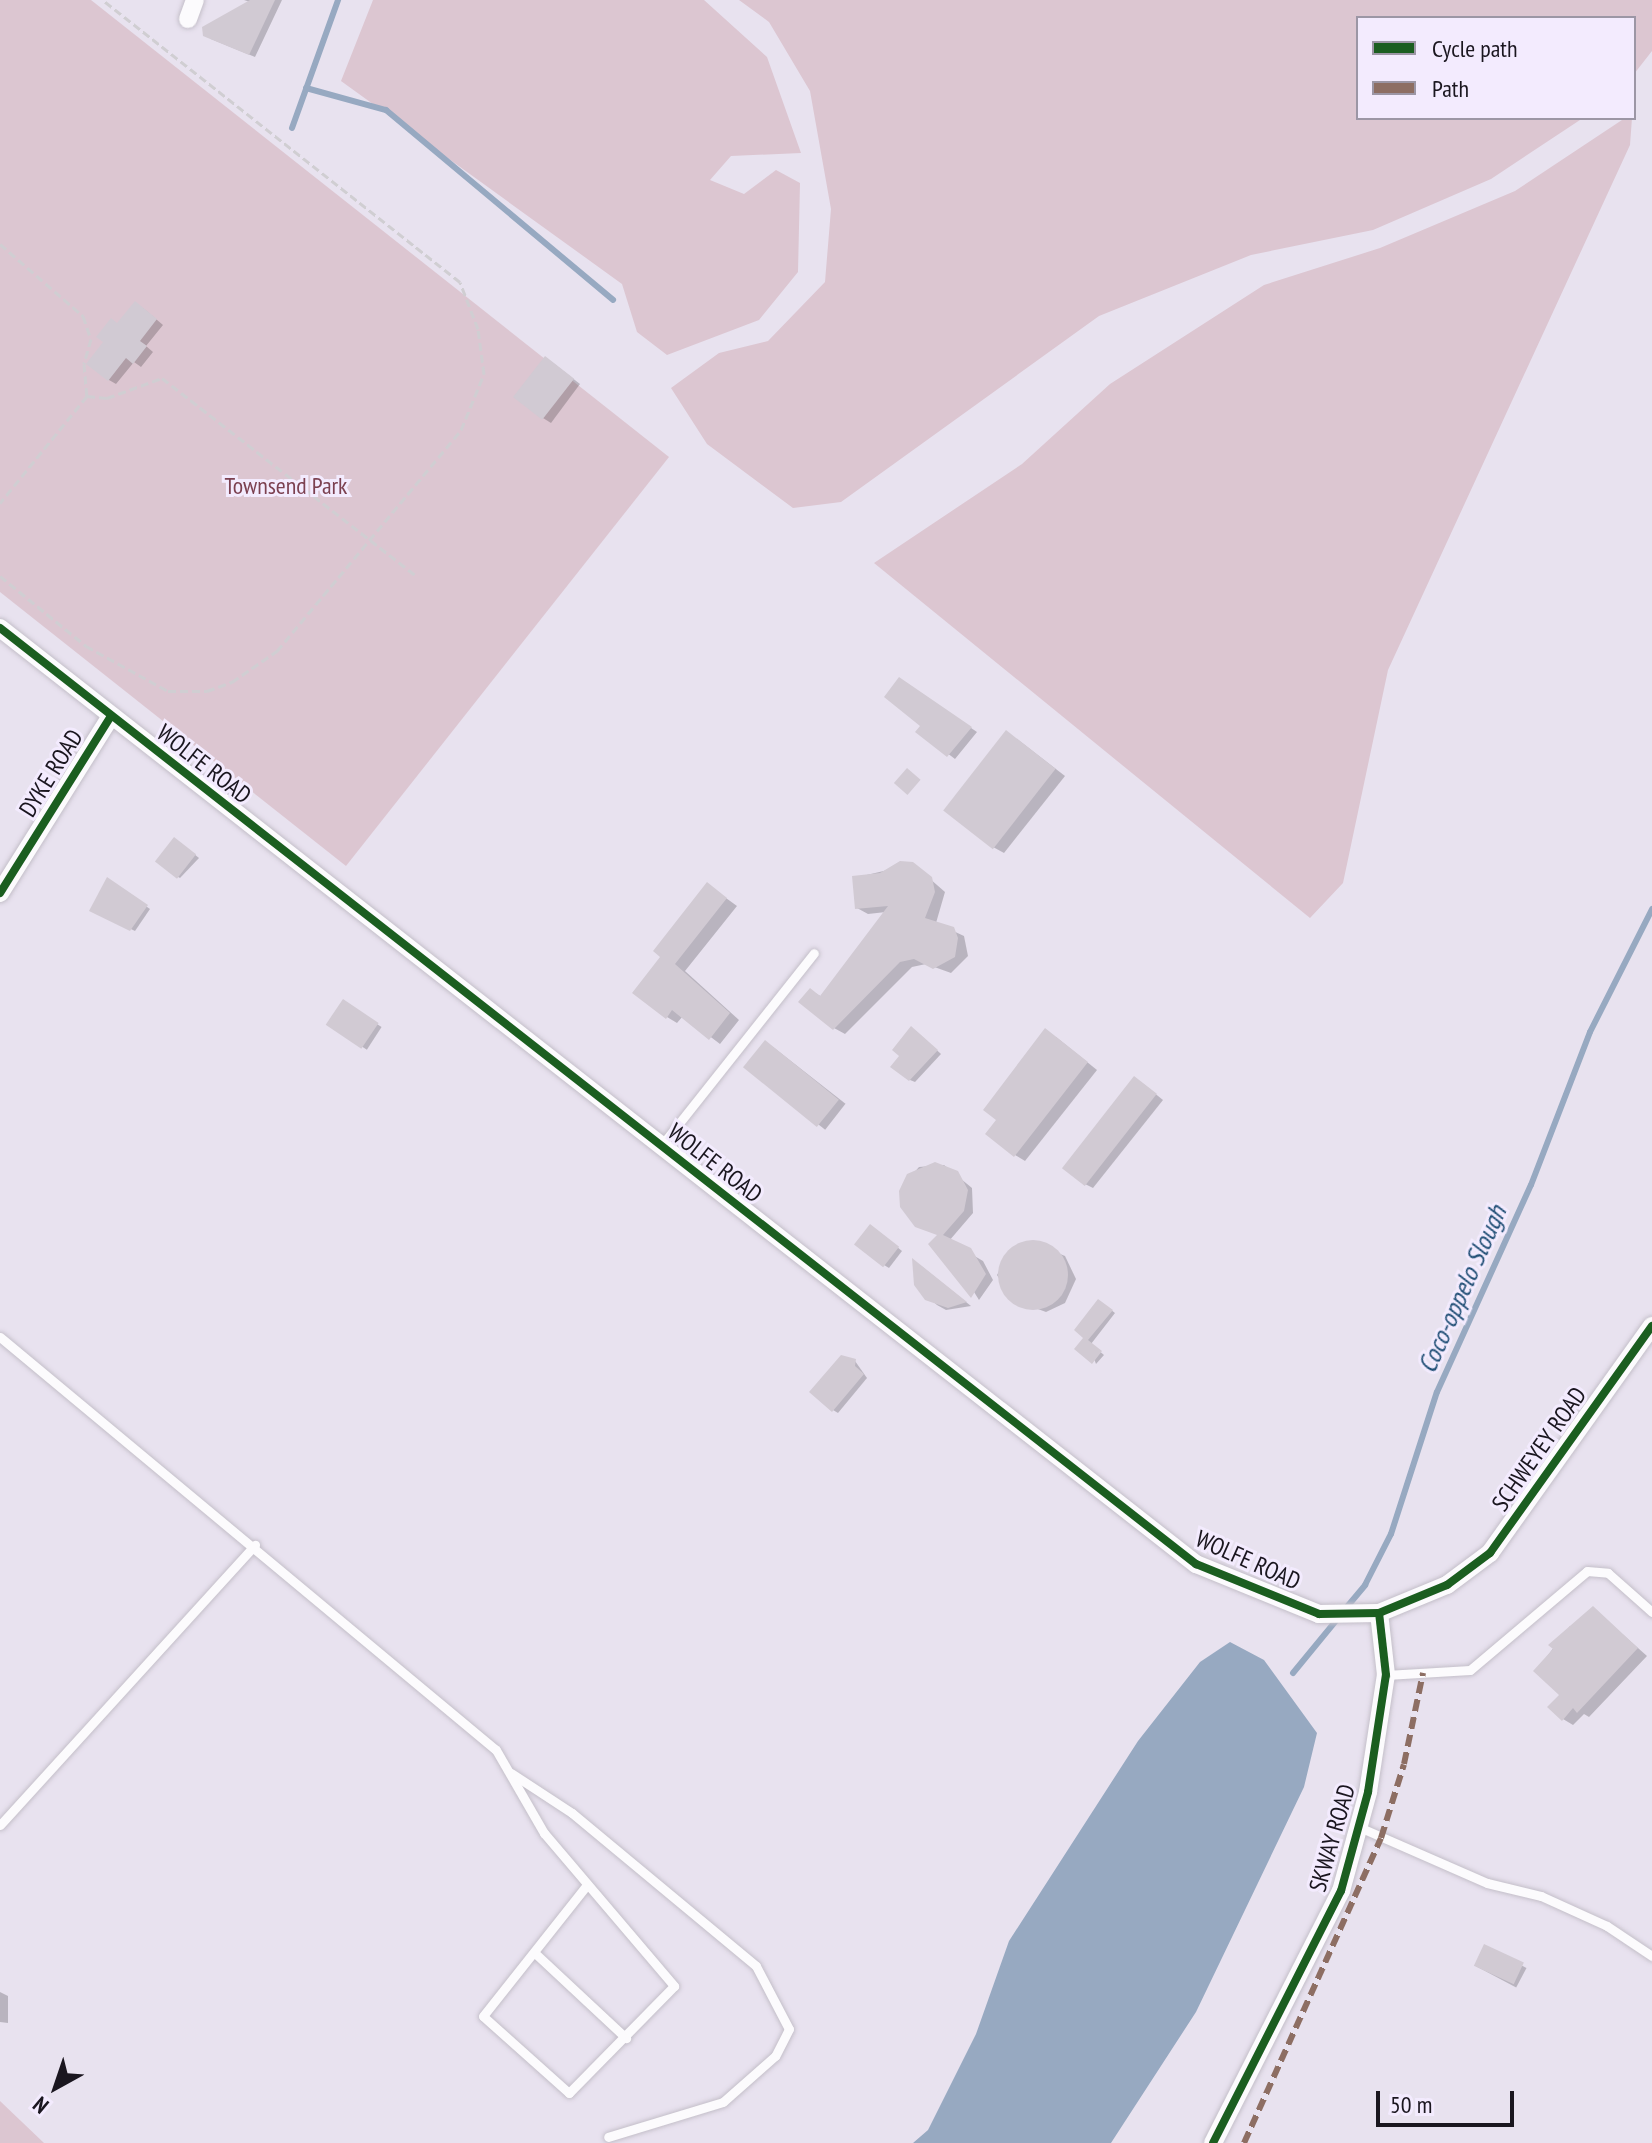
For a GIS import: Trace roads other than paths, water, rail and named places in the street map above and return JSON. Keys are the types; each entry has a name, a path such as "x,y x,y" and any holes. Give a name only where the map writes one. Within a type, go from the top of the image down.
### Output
{"street":[{"path":"188,19 195,0"},
{"name":"WOLFE ROAD","path":"0,628 1196,1564 1319,1614 1379,1613 1447,1585"},
{"name":"DYKE ROAD","path":"0,893 111,716"},
{"name":"SCHWEYEY ROAD","path":"1447,1585 1490,1553 1652,1326"},
{"name":"SKWAY ROAD","path":"1213,2143 1341,1891 1359,1827 1386,1675 1379,1613"}],"lane":[{"path":"661,1146 814,953"},
{"path":"0,1337 255,1545 496,1750 544,1833 674,1986 569,2093 483,2016 537,1955 587,1885"},
{"path":"0,1825 255,1545"},
{"path":"1386,1675 1470,1670 1587,1571 1608,1573 1652,1612"},
{"path":"508,1771 572,1813 756,1966 789,2029 775,2056 723,2102 608,2137"},
{"path":"1359,1827 1487,1883 1541,1896 1607,1926 1652,1956"},
{"path":"537,1955 626,2038"}],"water":[{"path":"1230,1642 1264,1660 1317,1733 1304,1787 1196,2012 1111,2143 913,2143 928,2130 976,2034 1009,1941 1138,1741 1200,1662"}],"waterway":[{"path":"292,128 338,0"},
{"path":"306,88 386,110 613,300"},
{"name":"Coco-oppelo Slough","path":"1346,1608 1365,1585 1391,1534 1437,1392 1531,1185 1590,1032 1652,909"},
{"name":"Coco-oppelo Slough","path":"1293,1673 1339,1617"}],"park label":[{"name":"Townsend Park","path":"286,486"}]}
